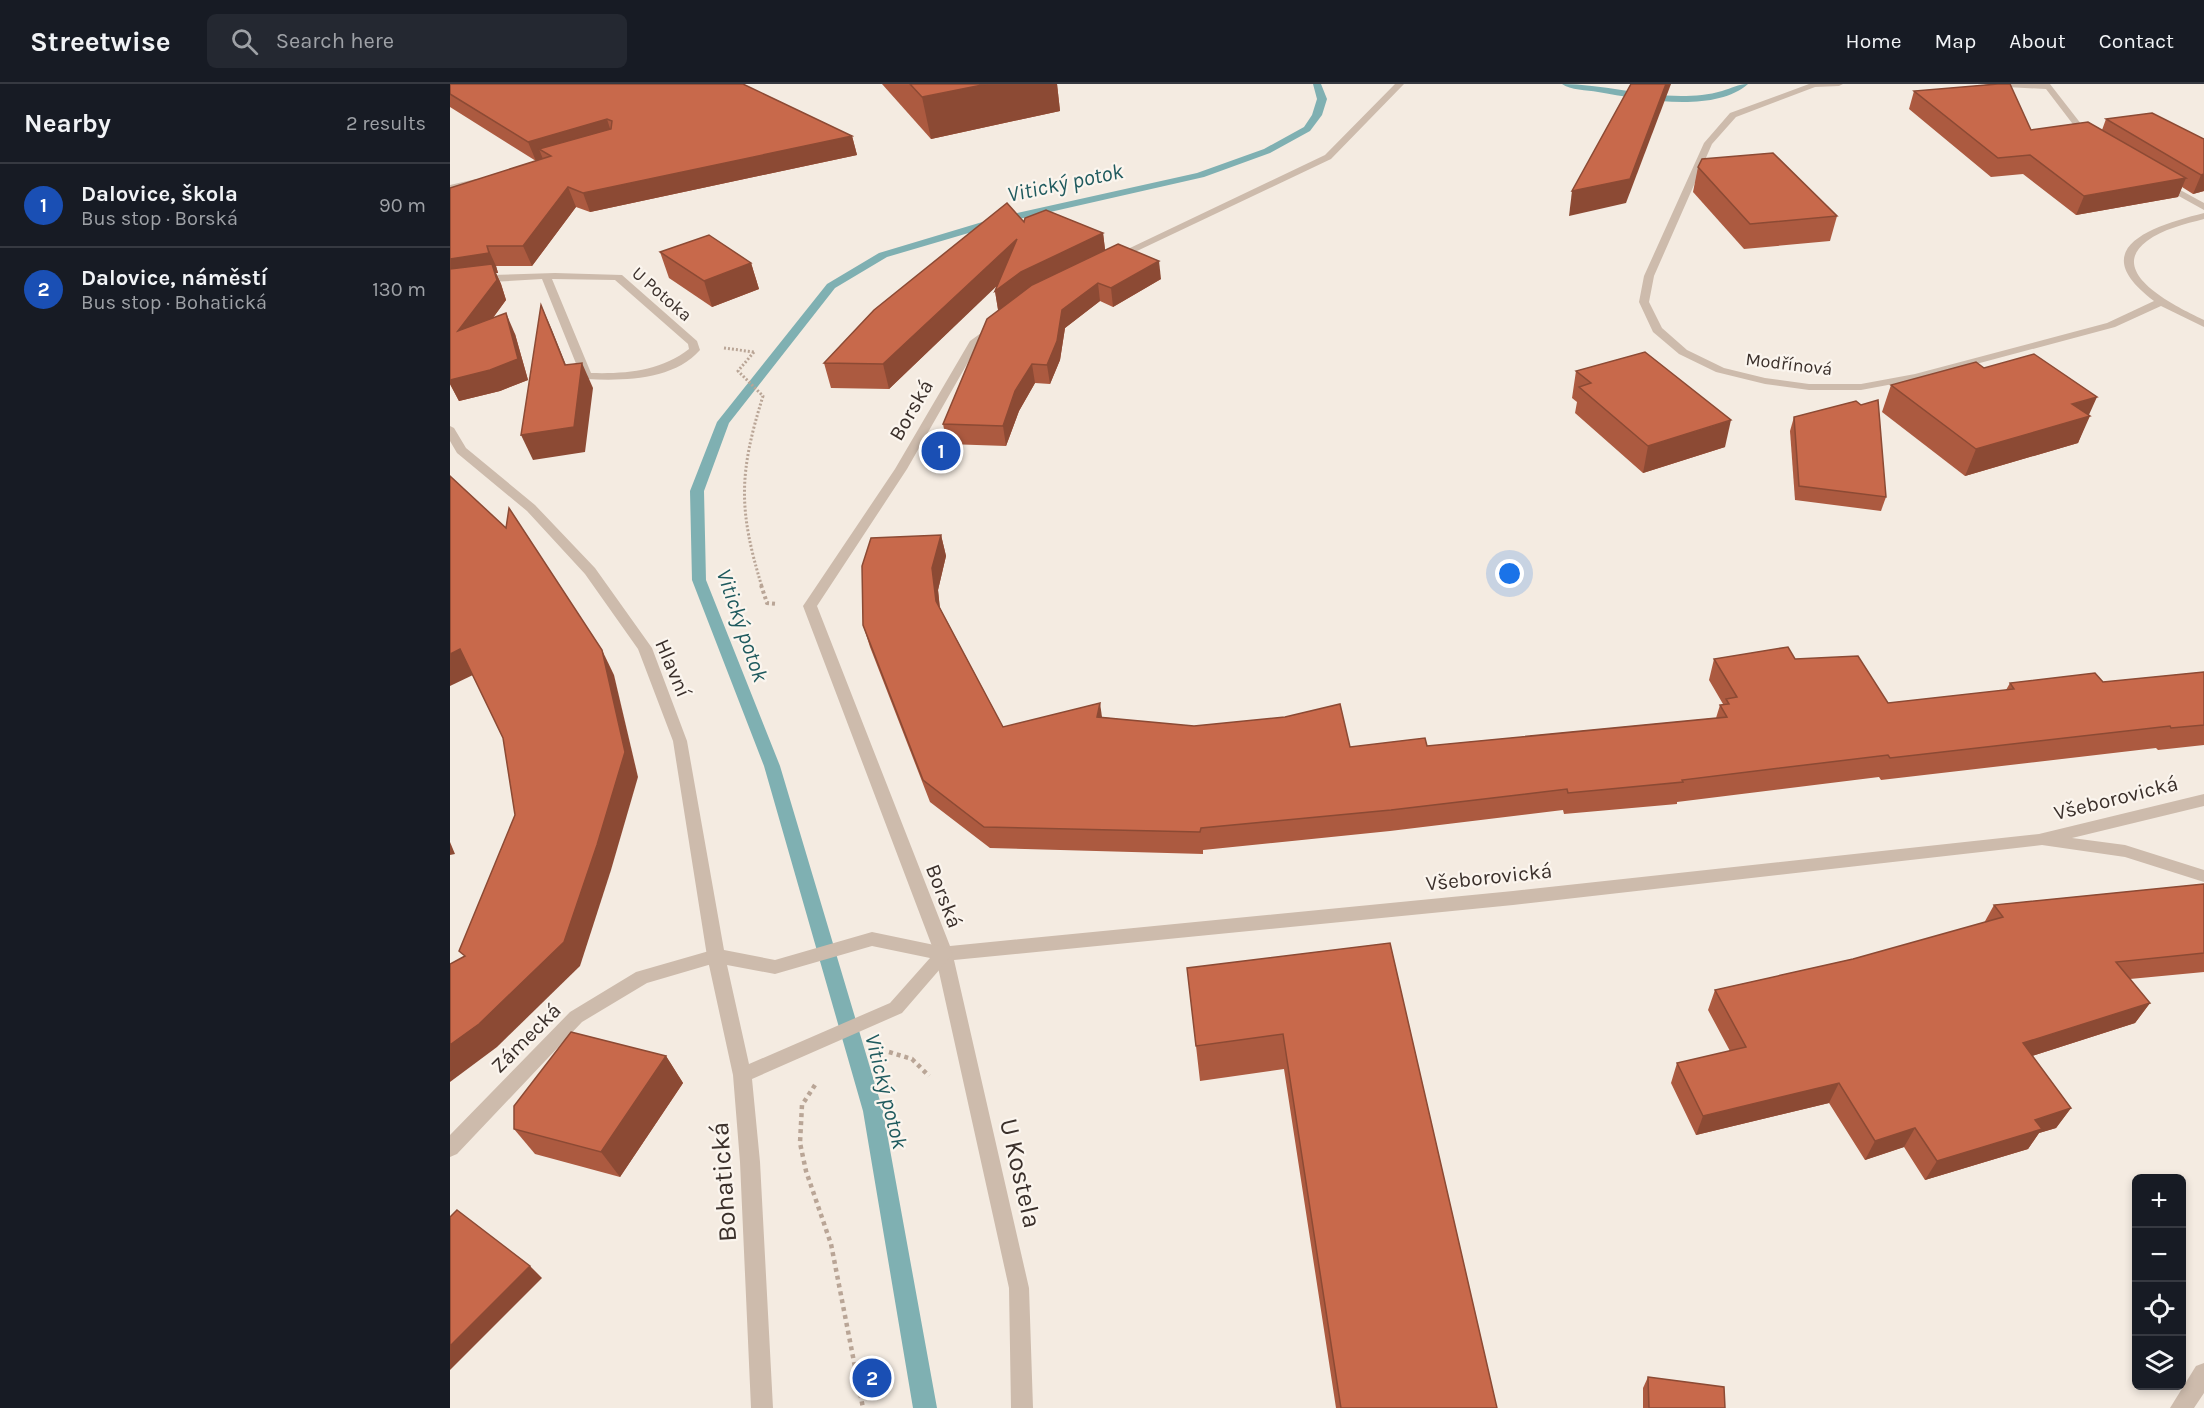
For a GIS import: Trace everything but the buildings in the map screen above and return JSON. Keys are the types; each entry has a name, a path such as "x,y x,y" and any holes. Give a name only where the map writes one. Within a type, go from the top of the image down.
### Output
{"street":[{"path":"1101,264 1328,157 1400,84"},
{"name":"Modřínová","path":"1839,84 1814,86 1772,99 1733,115 1708,143 1649,276 1644,302 1657,330 1683,352 1720,370 1765,381 1809,387 1861,387 1916,376 2111,326 2161,302"},
{"path":"1988,84 2046,85 2085,136 2094,142"},
{"path":"2149,175 2204,207"},
{"path":"450,188 490,179"},
{"path":"2204,216 2158,230 2141,240 2132,249 2128,259 2136,282 2161,302 2204,324"},
{"name":"U Potoka","path":"450,285 494,279 546,277 618,277 693,343 695,350 686,358 660,368 609,377 587,376 546,277"},
{"name":"Borská","path":"944,954 810,606 901,469 975,341 1003,320"},
{"name":"Hlavní","path":"450,430 460,450 531,508 590,571 645,648 680,741 716,956"},
{"name":"Všeborovická","path":"716,956 775,967 872,939 944,954 1525,896 2039,840 2204,800"},
{"name":"Všeborovická","path":"2039,840 2125,851 2204,876"},
{"path":"742,1075 896,1008 944,954"},
{"name":"U Kostela","path":"944,954 1019,1288 1022,1408"},
{"name":"Bohatická","path":"716,956 742,1075 750,1162 762,1408"},
{"name":"Zámecká","path":"450,1148 576,1017 642,977 716,956"},
{"path":"2181,1408 2204,1374"}],"path":[{"path":"754,352 738,371 763,396 754,423 744,477 744,509 753,558 767,603 810,606"},
{"path":"884,1051 901,1053 924,1066 933,1083"},
{"path":"821,1075 802,1105 800,1143 806,1171 831,1244 863,1408"}],"waterway":[{"name":"Vitický potok","path":"925,1408 873,1111 772,766 699,580 697,491 723,422 831,286 883,255 1003,219 1200,175 1267,151 1307,129 1317,115 1322,99 1317,84"},
{"path":"1566,84 1632,95 1682,99 1705,98 1726,93 1744,84"}],"place":[{"name":"Dalovice, škola","path":"941,451"},
{"name":"Dalovice, náměstí","path":"872,1378"}]}
